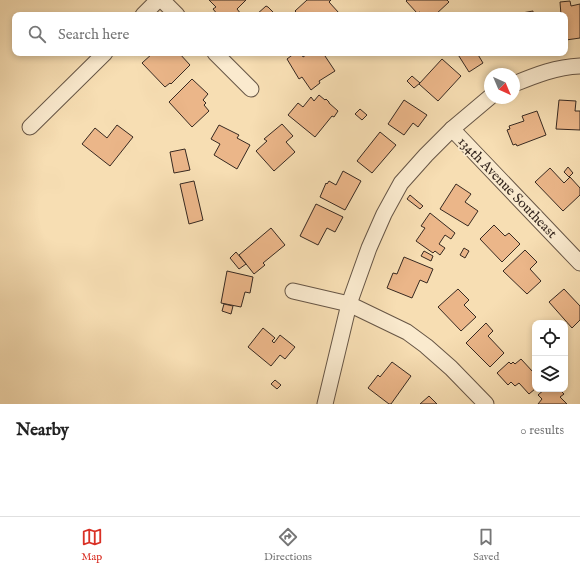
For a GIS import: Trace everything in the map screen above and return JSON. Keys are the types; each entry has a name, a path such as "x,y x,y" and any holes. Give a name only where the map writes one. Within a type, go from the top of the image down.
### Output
{"street":[{"path":"146,12 158,0"},
{"path":"162,0 174,12"},
{"path":"30,127 102,56"},
{"path":"218,56 251,89"},
{"path":"520,82 544,72 570,66 580,66"},
{"path":"325,404 349,304 369,248 381,220 401,183 452,129 484,102"},
{"name":"134th Avenue Southeast","path":"452,129 580,262"},
{"path":"293,291 349,304 407,332 452,368 486,404"}],"building":[{"path":"209,0 246,0 237,9 239,12 216,12 213,9 216,7"},
{"path":"307,0 331,0 329,2 338,12 296,12 295,11"},
{"path":"447,0 449,2 438,12 416,12 406,1"},
{"path":"570,1 571,6 580,4 580,38 568,40 568,12 561,12 560,2"},
{"path":"266,6 273,12 259,12"},
{"path":"150,56 182,56 190,65 171,84 170,83 165,87 142,63"},
{"path":"291,56 325,56 335,71 319,81 320,83 311,90 302,77 299,79 287,59"},
{"path":"459,56 479,56 483,63 469,72"},
{"path":"442,59 461,76 438,101 419,84"},
{"path":"412,76 420,83 414,88 407,81"},
{"path":"192,79 208,94 203,100 206,103 204,105 209,111 192,127 169,102"},
{"path":"319,95 325,100 326,99 338,111 315,137 288,115 298,103 303,107 311,97 314,101"},
{"path":"404,100 427,115 418,127 413,123 404,135 388,124"},
{"path":"559,100 576,101 575,111 580,111 580,130 556,129"},
{"path":"360,109 367,115 362,120 355,114"},
{"path":"537,111 546,135 517,146 516,144 513,145 507,130 510,129 509,126 524,121 522,116"},
{"path":"282,124 293,136 286,142 295,152 274,171 256,151 267,141 264,139"},
{"path":"117,125 133,137 110,166 82,144 95,128 107,138"},
{"path":"219,125 239,135 237,138 250,145 237,169 214,155 220,144 211,139"},
{"path":"380,132 396,145 372,173 357,161"},
{"path":"185,149 190,170 174,173 170,152"},
{"path":"568,167 573,173 569,177 564,172"},
{"path":"550,168 564,183 570,177 580,188 580,195 563,211 535,182"},
{"path":"343,171 361,181 345,210 320,197 326,183 327,184 329,181 336,185"},
{"path":"194,181 203,220 189,224 180,184"},
{"path":"456,184 471,194 465,202 478,211 468,226 440,209"},
{"path":"410,195 423,206 420,209 407,199"},
{"path":"316,204 343,217 335,232 327,228 318,245 300,236"},
{"path":"430,213 455,233 451,239 445,235 439,244 445,248 440,255 435,251 433,253 416,241 425,228 421,226"},
{"path":"494,225 505,236 509,233 520,244 502,262 480,239"},
{"path":"271,228 285,245 263,263 265,265 254,274 239,255"},
{"path":"464,248 469,251 465,258 460,255"},
{"path":"525,250 537,262 530,269 541,281 527,294 503,271"},
{"path":"424,251 433,256 431,261 421,256"},
{"path":"236,252 246,264 239,269 230,258"},
{"path":"404,257 433,269 427,283 420,280 412,298 387,288 393,273 397,274"},
{"path":"227,271 253,277 250,293 245,292 241,307 221,303"},
{"path":"458,289 469,300 464,305 476,317 461,331 438,307"},
{"path":"564,289 580,306 580,320 572,328 568,323 568,320 565,320 549,302"},
{"path":"224,304 233,306 231,314 222,311"},
{"path":"486,323 493,331 488,336 504,353 490,367 466,343"},
{"path":"263,328 275,338 272,341 274,343 280,335 295,347 285,359 280,355 271,366 248,347"},
{"path":"521,359 532,371 532,392 529,394 519,383 515,386 511,382 508,385 497,373 509,362 511,364 513,362 515,364"},
{"path":"392,362 411,376 391,404 389,404 368,388 378,375 380,377"},
{"path":"275,380 281,385 277,389 271,384"},
{"path":"542,392 562,392 564,394 560,397 567,404 538,404 542,399 538,395"},
{"path":"429,396 437,404 420,404"}]}
